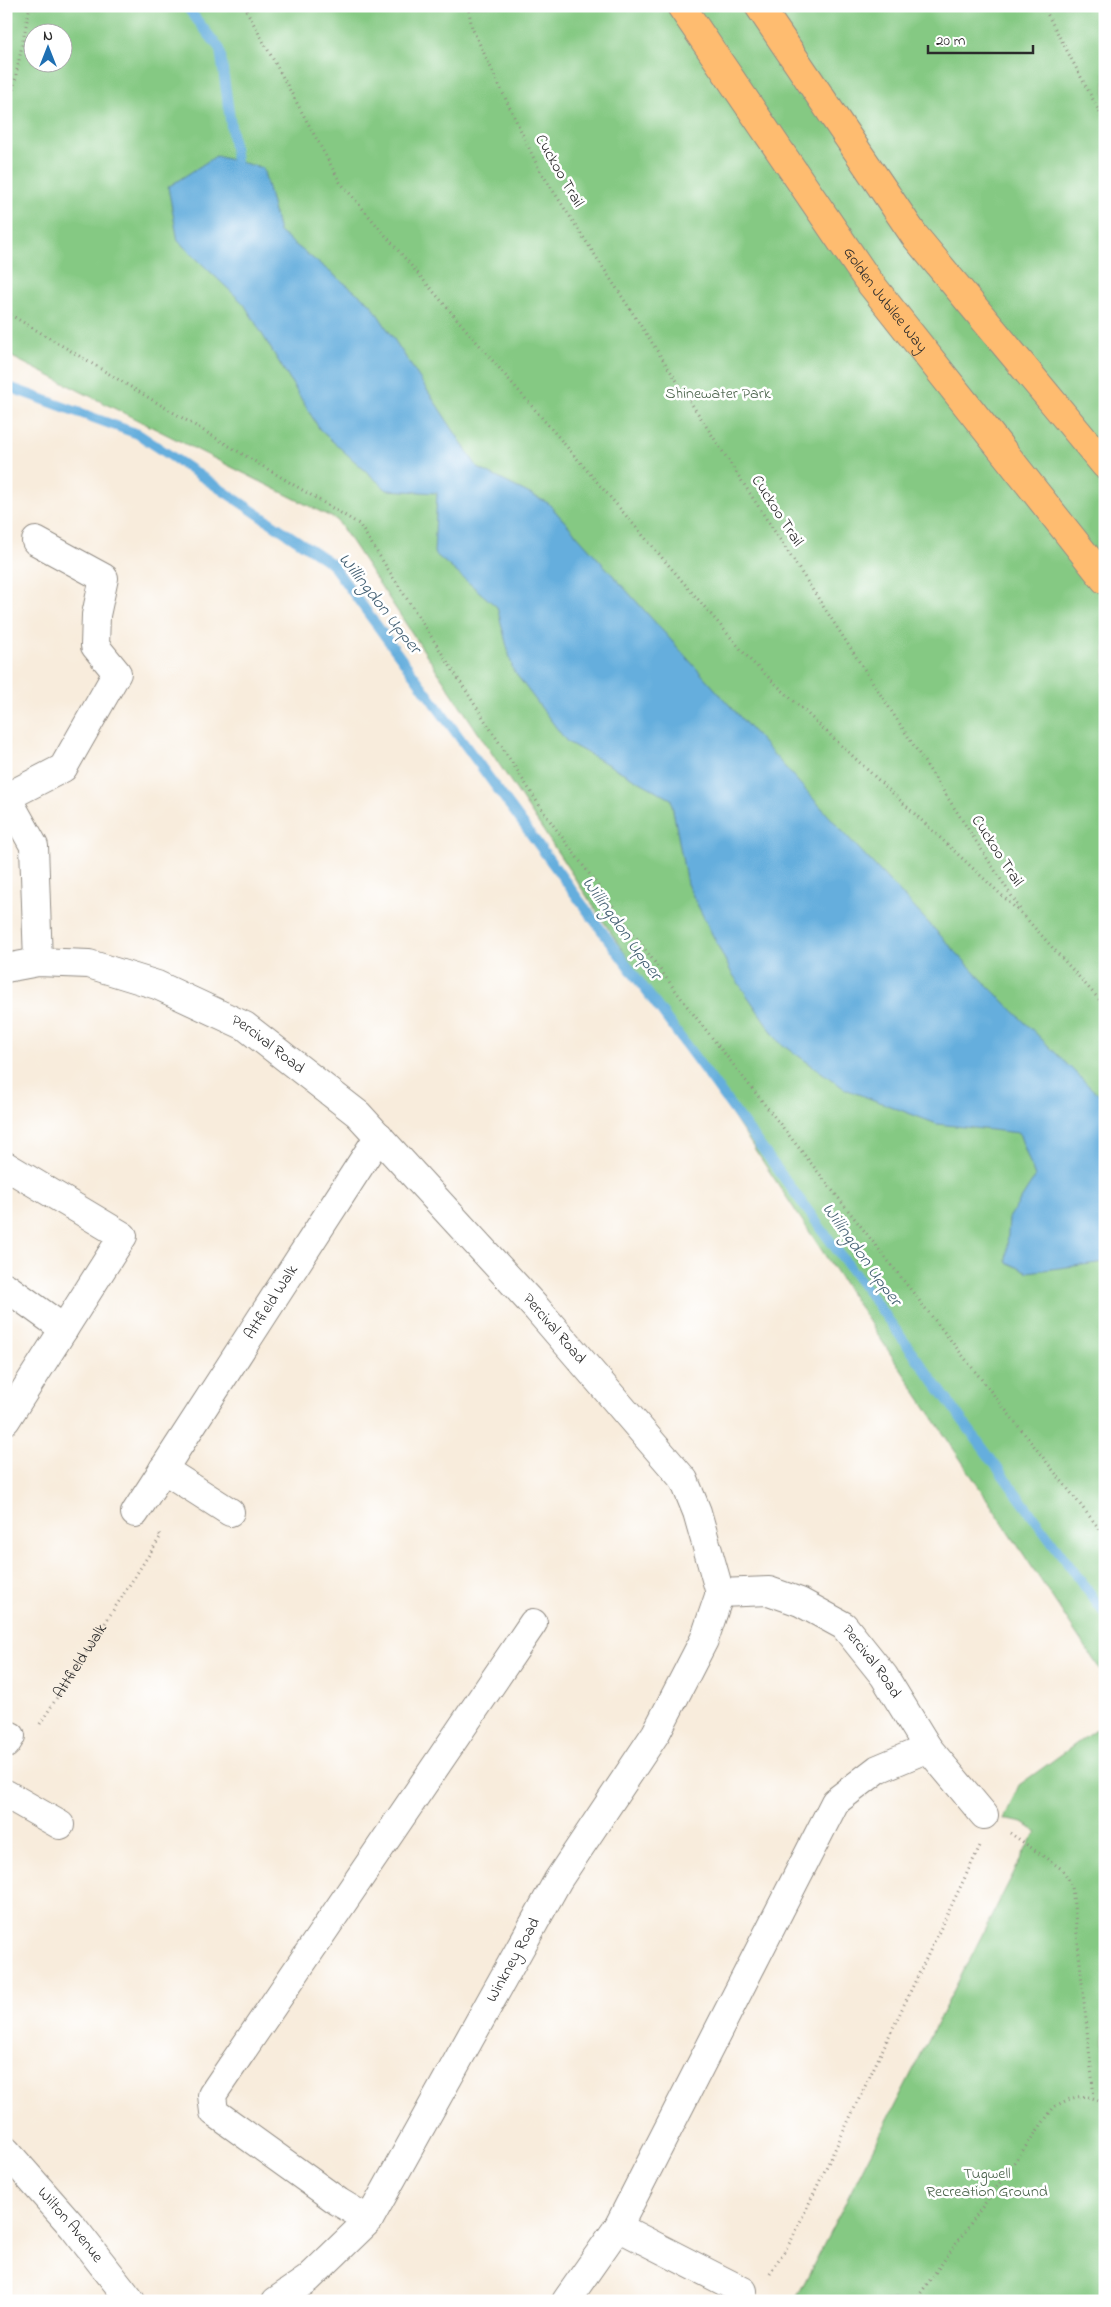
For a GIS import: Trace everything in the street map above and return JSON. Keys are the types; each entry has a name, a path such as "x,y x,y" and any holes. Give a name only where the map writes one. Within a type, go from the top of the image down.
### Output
{"highway":[{"name":"Golden Jubilee Way","path":"681,6 867,279 1105,580"},
{"path":"759,6 914,235 1105,465"}],"street":[{"path":"36,541 104,578 96,615 95,646 117,674 63,768 7,796 34,846 38,962"},
{"name":"Percival Road","path":"6,968 38,962 89,964 157,985 245,1026 358,1114 536,1310 684,1480 697,1512 720,1593 769,1591 800,1602 844,1626 884,1676 928,1748 988,1818"},
{"name":"Attfield Walk","path":"135,1513 378,1136"},
{"path":"6,1166 123,1236 6,1420"},
{"path":"6,1287 64,1329"},
{"path":"163,1469 230,1512"},
{"name":"Winkney Road","path":"276,2301 308,2278 369,2220 558,1880 656,1733 704,1640 720,1593"},
{"path":"369,2220 339,2202 214,2112 212,2095 533,1623"},
{"path":"566,2301 618,2227 835,1802 878,1769 928,1748"},
{"path":"6,1794 60,1824"},
{"name":"Wilton Avenue","path":"6,2151 73,2227 132,2301"},
{"path":"618,2227 743,2291 738,2301"}],"path":[{"path":"6,124 30,6"},
{"path":"244,6 340,182 426,283 751,661 1025,917"},
{"name":"Cuckoo Trail","path":"468,6 472,28 540,169 1025,917 1105,1006"},
{"path":"1042,6 1105,122"},
{"path":"6,312 359,524 545,814 687,1006 1105,1536"},
{"name":"Attfield Walk","path":"8,1740 36,1730 161,1536 135,1513"},
{"path":"766,2277 792,2241 988,1818 1063,1870 1072,1886 1094,2097"},
{"path":"915,2301 1054,2107 1081,2096 1094,2097 1105,2104"}],"green space":[{"name":"Shinewater Park","path":"6,6 1105,6 1105,1677 337,520 6,354"},
{"name":"Tugwell Recreation Ground","path":"1105,1723 1105,2301 795,2301 1031,1839 1038,1833 1023,1823 1004,1819 1019,1785"}],"water":[{"path":"216,156 263,168 279,232 371,304 478,468 548,503 845,834 987,985 1092,1089 1105,1099 1105,1262 1028,1272 1006,1262 1009,1218 1035,1177 1019,1133 937,1124 845,1089 779,1042 731,972 687,884 671,799 567,742 513,670 497,607 434,553 437,493 387,490 320,430 244,304 178,241 168,187"}],"waterway":[{"path":"186,6 220,49 236,161"},
{"name":"Willingdon Upper","path":"6,386 138,434 331,563 1105,1614"}]}
